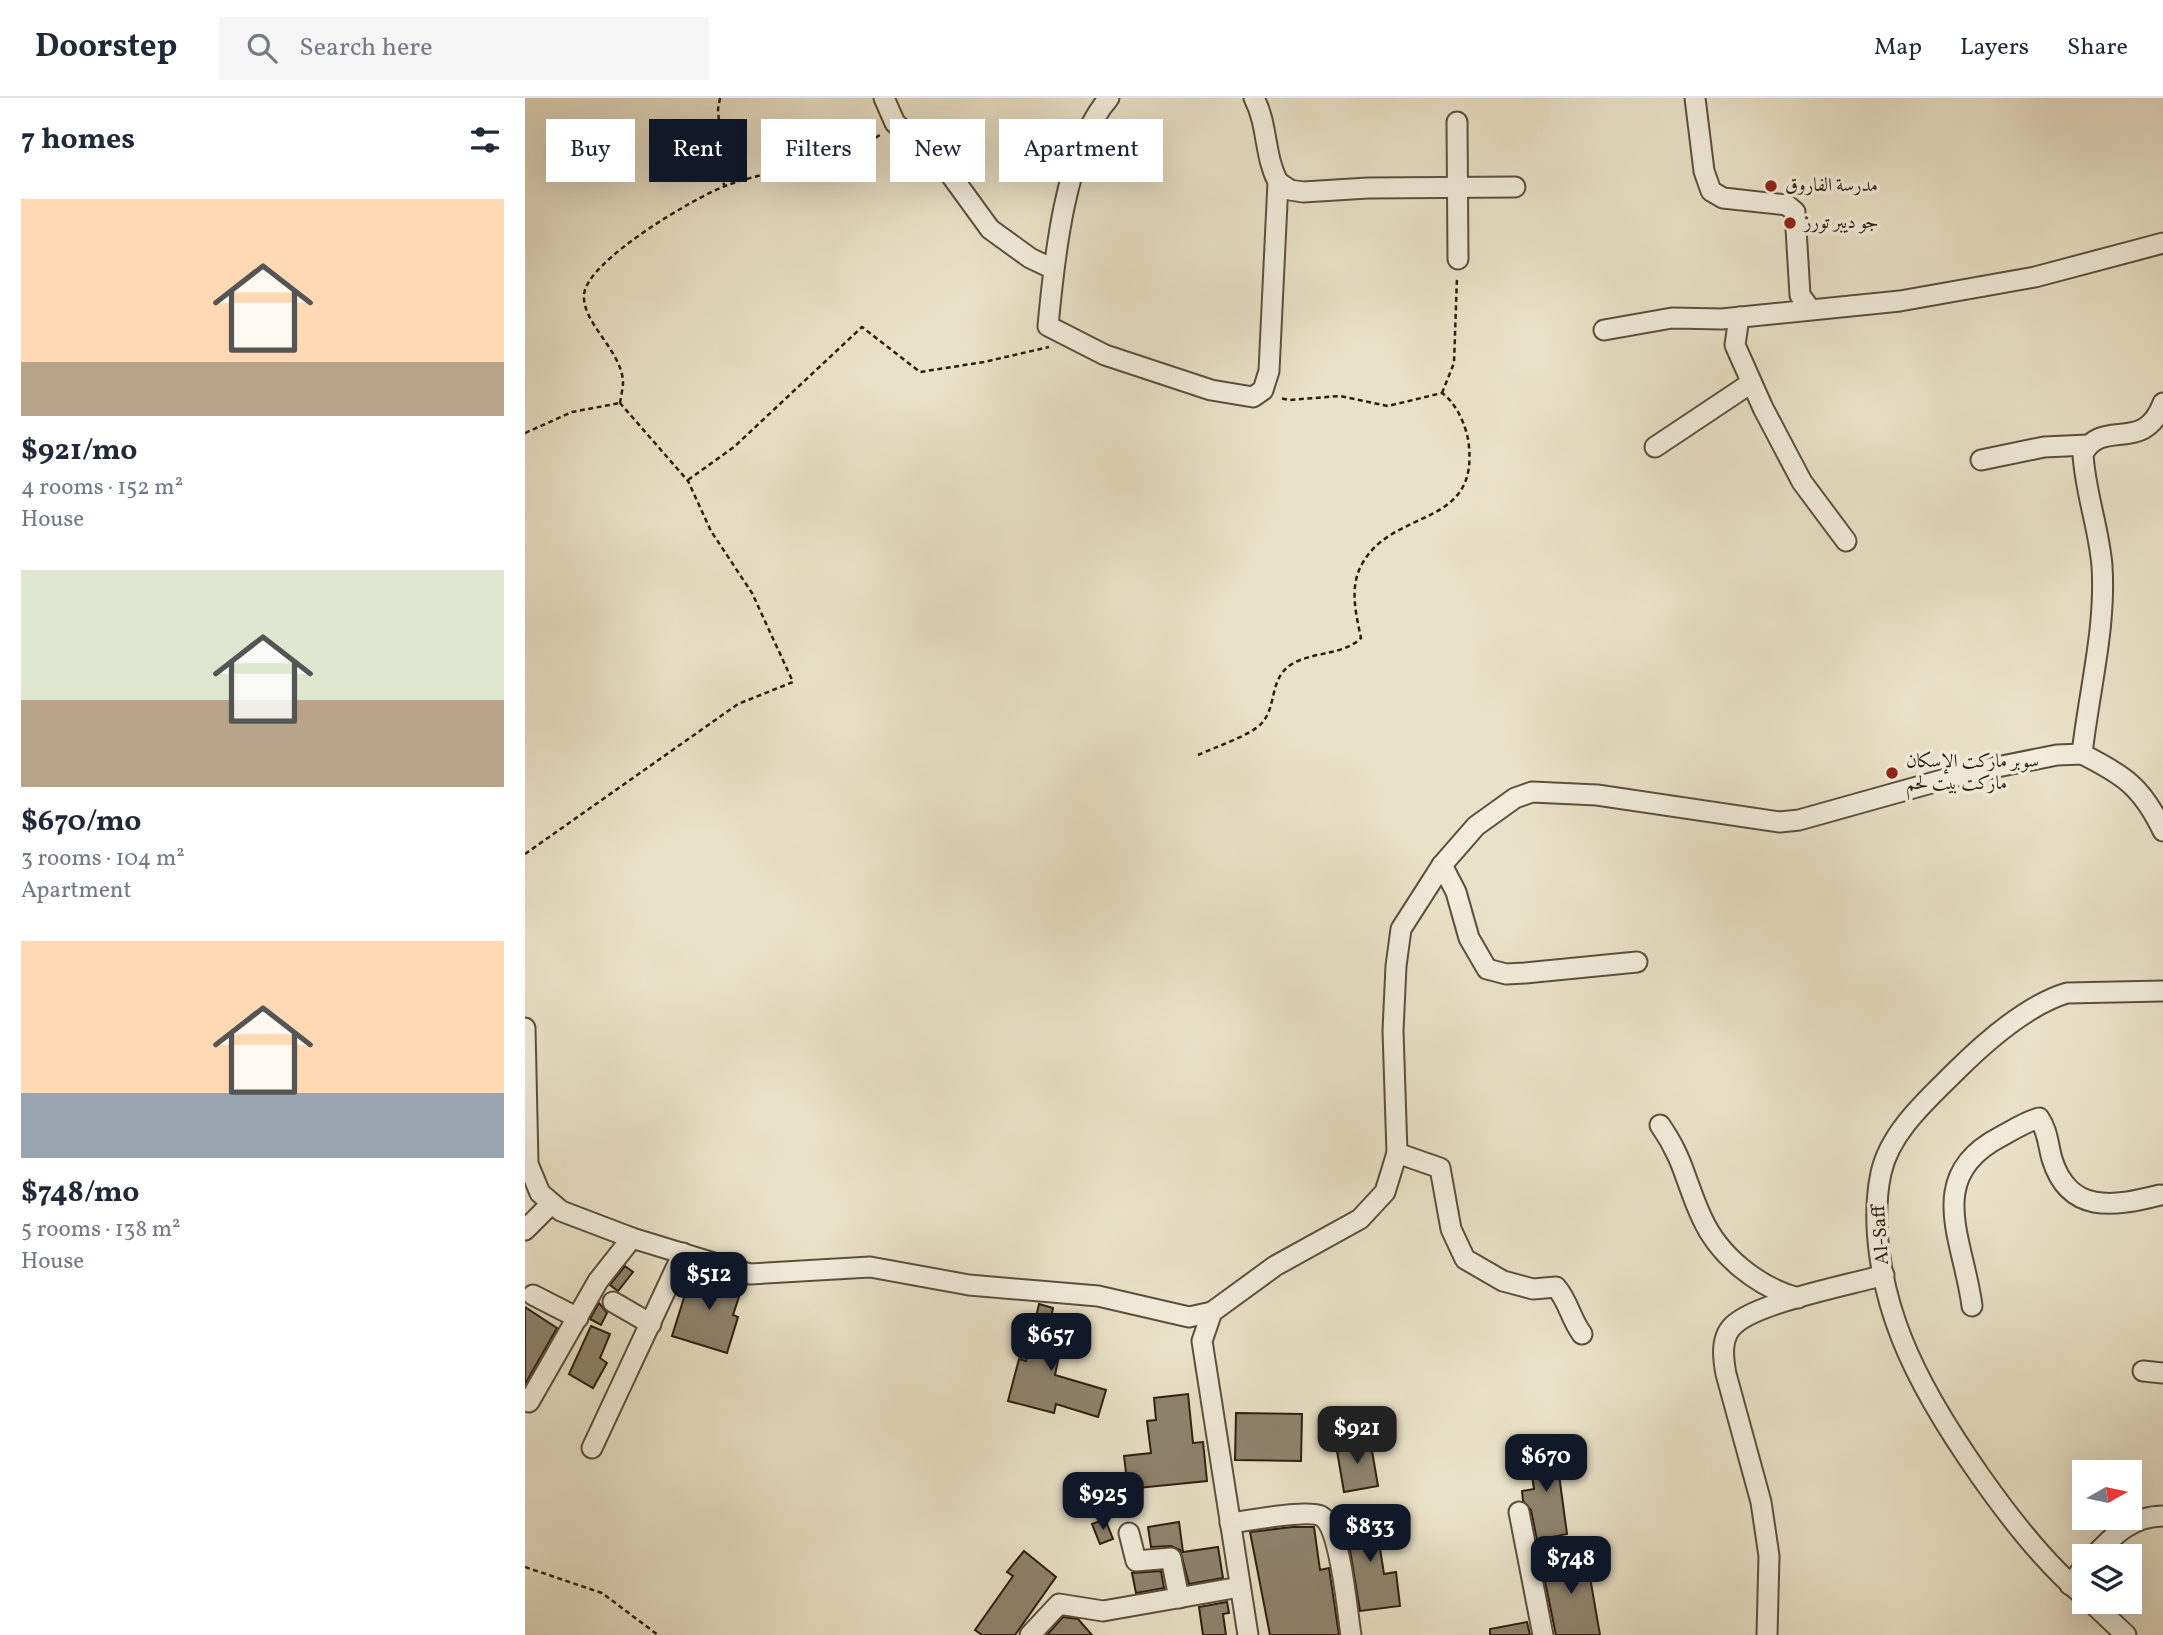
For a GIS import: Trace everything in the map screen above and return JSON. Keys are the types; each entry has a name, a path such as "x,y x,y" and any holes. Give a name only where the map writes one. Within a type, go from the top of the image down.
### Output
{"street":[{"path":"884,98 893,119"},
{"path":"1109,98 1101,107 1073,169 1053,269 1048,326 1105,355 1187,383 1253,397 1263,390 1272,342 1278,182 1270,166 1262,113 1254,98"},
{"path":"1695,98 1704,171 1711,191 1730,200 1787,205 1795,212 1800,295 1810,309"},
{"path":"1457,122 1458,259"},
{"path":"956,182 990,229 1030,258 1053,269"},
{"path":"1278,182 1290,190 1304,192 1515,187"},
{"path":"1604,330 1672,318 1713,319 1900,301 2035,277 2163,243"},
{"path":"1735,345 1739,317"},
{"path":"1713,319 1735,345 1751,383 1802,482 1846,541"},
{"path":"1654,447 1751,383"},
{"path":"2082,754 2102,622 2100,553 2084,474 2083,454 2088,445 2098,438 2142,431 2156,421 2163,403"},
{"path":"1981,460 2045,447 2088,445"},
{"path":"525,1028 528,1164 535,1185 550,1205 632,1238 750,1274 870,1267 969,1285 1098,1296 1189,1317 1212,1312 1275,1266 1360,1219 1385,1192 1397,1153 1393,1031 1395,966 1401,929 1441,865 1476,826 1515,798 1532,792 1597,795 1780,822 1799,820 1968,773 2057,755 2082,754 2125,776 2151,805 2163,831"},
{"path":"1441,865 1465,916 1469,938 1487,969 1506,974 1637,962"},
{"name":"Al-Saff","path":"2072,1586 2028,1538 1948,1423 1901,1338 1884,1275 1877,1204 1881,1171 1891,1143 1924,1103 1964,1063 2052,998 2067,993 2163,991"},
{"path":"1972,1306 1954,1219 1954,1194 1959,1174 1972,1154 1989,1143 2039,1118 2046,1128 2055,1169 2074,1196 2114,1203 2162,1194"},
{"path":"1660,1125 1677,1150 1702,1218 1713,1237 1755,1279 1798,1298"},
{"path":"1397,1153 1440,1168 1451,1229 1465,1259 1503,1280 1533,1289 1556,1287 1568,1301 1571,1319 1582,1334"},
{"path":"525,1230 550,1205"},
{"path":"525,1399 530,1402 598,1281 632,1238"},
{"path":"591,1448 683,1254"},
{"path":"1767,1635 1769,1556 1761,1502 1723,1356 1725,1340 1734,1324 1798,1298 1884,1275"},
{"path":"533,1295 578,1318"},
{"path":"613,1302 651,1324"},
{"path":"1202,1341 1212,1312"},
{"path":"1189,1317 1202,1341 1248,1635"},
{"path":"1519,1512 1543,1635"},
{"path":"1230,1523 1308,1515 1321,1517 1331,1528 1337,1549 1351,1635"},
{"path":"2105,1544 2132,1522 2163,1516"},
{"path":"1129,1533 1136,1561 1171,1558 1179,1598"},
{"path":"1030,1635 1059,1604 1103,1611 1240,1587"},
{"path":"2104,1614 2126,1635"}],"path":[{"path":"720,98 718,109 724,186"},
{"path":"619,403 623,380 607,340 590,317 584,296 589,280 605,263 659,222 724,186 784,172 854,149 890,127"},
{"path":"1442,394 1454,363 1458,259"},
{"path":"688,481 734,447 862,327 920,372 1050,347"},
{"path":"1198,755 1260,726 1268,713 1278,676 1291,665 1306,658 1350,649 1361,638 1354,602 1362,564 1374,549 1451,502 1463,489 1470,474 1468,436 1452,400 1442,394 1388,406 1340,396 1289,400 1263,390"},
{"path":"525,433 572,412 619,403"},
{"path":"525,853 738,704 793,682 752,593 711,531 688,481 619,403"},
{"path":"525,1567 602,1593 659,1635"}],"building":[{"path":"625,1266 633,1272 618,1291 610,1285"},
{"path":"693,1269 743,1285 733,1315 738,1317 727,1353 672,1336"},
{"path":"599,1303 607,1313 601,1325 590,1319"},
{"path":"1039,1304 1053,1308 1051,1319 1066,1322 1055,1375 1106,1390 1098,1417 1056,1404 1054,1413 1008,1401 1019,1359 1026,1361"},
{"path":"525,1307 557,1328 525,1384"},
{"path":"591,1326 610,1334 600,1358 607,1363 593,1388 569,1374"},
{"path":"1188,1394 1193,1443 1203,1442 1207,1481 1128,1489 1124,1456 1151,1453 1147,1421 1156,1420 1154,1398"},
{"path":"1236,1413 1302,1414 1301,1461 1235,1460"},
{"path":"1370,1439 1378,1486 1344,1492 1336,1445"},
{"path":"1555,1445 1567,1534 1537,1540 1531,1510 1523,1501 1522,1491 1534,1489 1528,1448"},
{"path":"1381,1514 1385,1542 1379,1542 1384,1574 1396,1572 1400,1606 1360,1611 1350,1550 1341,1520"},
{"path":"1105,1519 1113,1539 1100,1544 1092,1524"},
{"path":"1179,1522 1183,1552 1218,1547 1223,1578 1189,1584 1180,1550 1171,1546 1151,1547 1148,1527"},
{"path":"1314,1527 1320,1570 1329,1568 1339,1635 1270,1635 1250,1532"},
{"path":"1024,1551 1056,1577 1015,1635 982,1635 975,1630 1013,1576 1007,1572"},
{"path":"1586,1554 1600,1635 1556,1635 1541,1562"},
{"path":"1161,1571 1164,1588 1136,1593 1132,1573"},
{"path":"1227,1602 1229,1613 1223,1614 1226,1635 1203,1635 1199,1607"},
{"path":"1063,1617 1078,1619 1092,1635 1047,1635"},
{"path":"1527,1622 1530,1635 1490,1635 1490,1629"}],"place":[{"name":"مدرسة الفاروق","path":"1771,186"},
{"name":"جو ديبر تورز","path":"1790,223"},
{"name":"سوبر ماركت الإسكان ماركت بيت لحم","path":"1892,773"}]}
